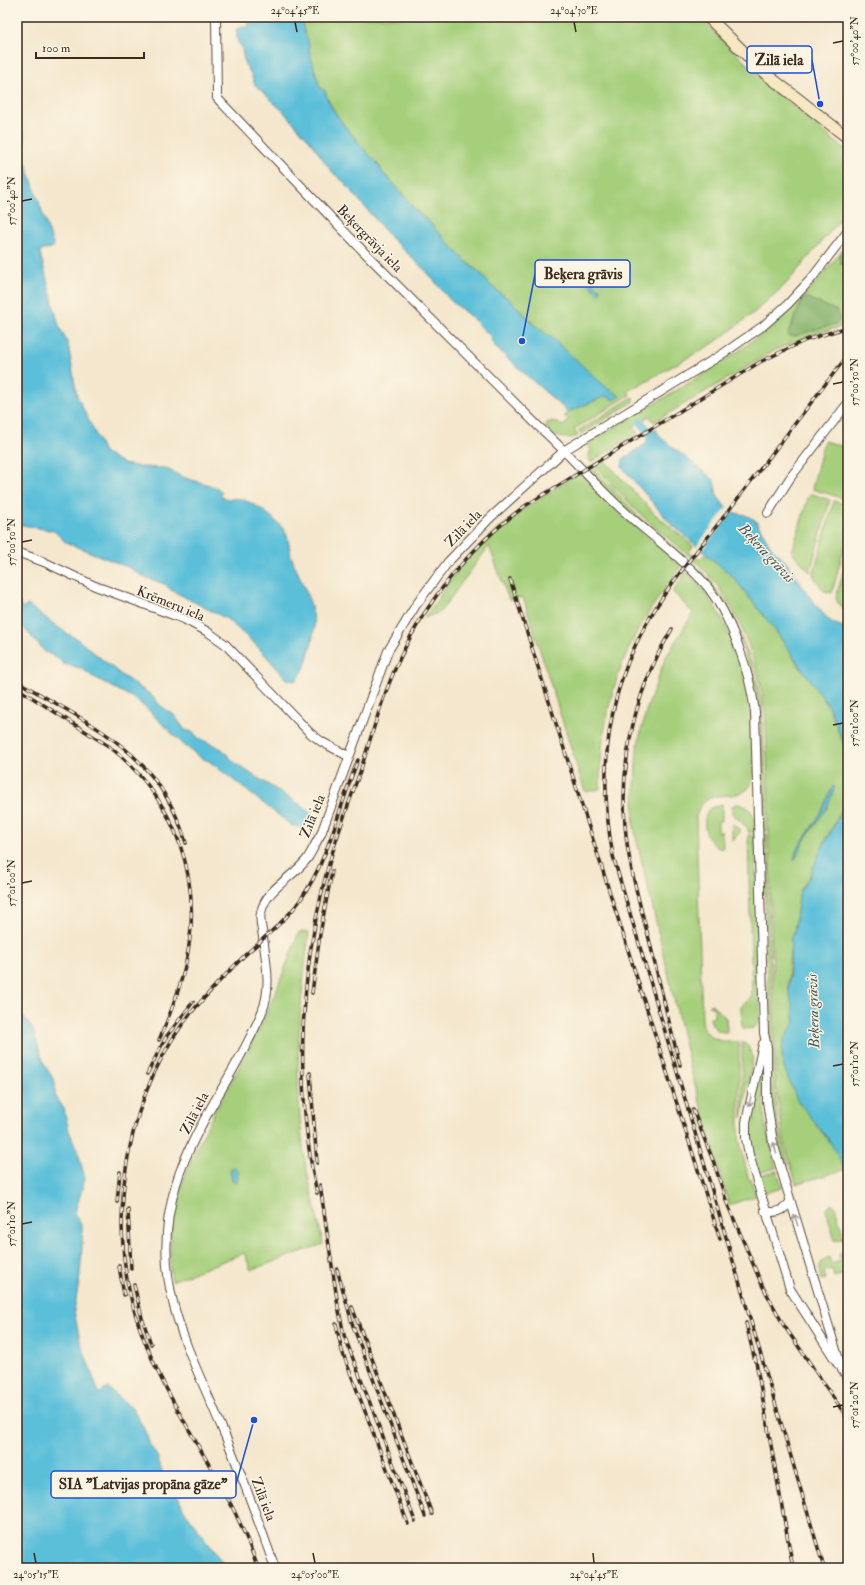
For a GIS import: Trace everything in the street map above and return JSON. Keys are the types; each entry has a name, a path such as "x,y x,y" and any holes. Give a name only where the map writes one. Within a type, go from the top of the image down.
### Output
{"main road":[{"path":"708,17 766,74 848,138"}],"street":[{"name":"Beķergrāvja iela","path":"216,17 217,98 364,252 538,426 566,450 625,513 686,565 706,585 722,609 737,644 750,684 755,712 764,1033"},
{"name":"Zilā iela","path":"275,1568 235,1459 174,1312 166,1270 166,1241 169,1215 176,1183 192,1144 251,1035 266,999 268,972 260,915 264,903 307,860 321,834 348,756 388,651 429,586 476,532 566,450 721,355 763,326 808,282 848,232"},
{"path":"768,513 790,478 848,402"},
{"name":"Krēmeru iela","path":"17,552 44,562 95,586 184,619 208,632 225,644 310,733 322,742 348,756"},
{"path":"764,1033 767,1048 769,1119 773,1143 842,1370"},
{"path":"764,1033 761,1057 758,1063 749,1106 746,1130 749,1155 790,1289 798,1304 848,1378"},
{"path":"766,1211 772,1212 782,1210 790,1202"}],"green space":[{"path":"299,17 699,17 753,70 809,120 848,151 848,210 787,283 751,315 714,343 628,391 630,395 574,429 578,436 565,438 557,436 546,428 547,423 553,421 564,426 569,419 564,416 568,412 606,396 614,400 620,396 608,389 532,323 523,312 491,286 481,273 457,253 426,219 416,211 394,184 382,173 381,168 333,110 325,91 320,88"},
{"path":"848,242 848,245 839,257 846,266 848,266 848,325 814,334 776,350 654,422 649,416 632,427 638,433 591,462 588,459 591,449 588,446 598,437 716,366 761,335 782,318 809,291","holes":["808,298 837,311 830,326 788,333 803,299"]},
{"path":"848,245 848,266 841,264 839,257"},
{"path":"808,298 837,311 840,318 838,323 795,336 789,336 788,333 803,299"},
{"path":"633,397 633,402 581,434 579,430"},
{"path":"824,441 848,448 848,500 812,489"},
{"path":"603,459 655,514 693,546 689,552 700,560 706,553 734,578 775,630 829,707 844,745 848,764 847,800 821,849 810,876 800,891 794,933 791,943 788,986 794,1010 795,1023 784,1042 782,1057 783,1065 817,1127 829,1140 846,1169 796,1184 784,1140 776,1089 766,721 760,684 749,647 734,612 714,581 691,557 642,515 594,465"},
{"path":"591,466 639,517 704,574 722,597 732,614 752,664 762,703 767,831 763,831 760,718 746,657 735,627 721,599 612,495 587,468"},
{"path":"579,473 585,477 624,517 681,566 641,625 630,646 616,680 607,716 600,771 600,789 585,792 523,597 509,600 489,546 440,612 424,618 460,568 486,540 511,519"},
{"path":"812,494 830,500 810,572 792,552 809,495"},
{"path":"834,501 848,505 848,533 832,593 824,591 813,575"},
{"path":"848,552 848,612 838,603 836,598"},
{"path":"686,571 712,602 732,641 740,661 750,703 753,729 754,775 750,786 744,792 709,799 701,805 696,816 702,1021 707,1033 716,1039 727,1042 739,1042 739,1139 749,1180 751,1180 756,1196 729,1205 690,1067 633,824 637,748 646,711 665,659 693,613 673,592"},
{"path":"722,804 722,821 718,821 718,832 722,832 723,847 721,849 711,842 708,837 705,819 710,808"},
{"path":"736,804 742,805 750,810 753,817 755,832 748,832 748,829 732,813 732,806"},
{"path":"733,824 741,831 732,841 732,825"},
{"path":"763,834 767,834 774,1088 778,1123 788,1165 784,1166 776,1137 771,1100"},
{"path":"748,835 755,835 760,1019 754,1028 748,1029 742,1028 741,1007 752,995"},
{"path":"299,932 309,932 303,983 298,1061 298,1087 302,1139 323,1244 251,1270 244,1253 172,1281 170,1247 174,1214 183,1183 195,1152 210,1121 263,1021"},
{"path":"712,1004 726,1018 727,1032 718,1030 713,1026 710,1017 714,1017 714,1007 710,1007"},
{"path":"742,1042 748,1046 753,1057 742,1118"},
{"path":"761,1069 765,1123 776,1168 758,1173 751,1132 753,1109"},
{"path":"777,1171 782,1188 764,1193 759,1176"},
{"path":"831,1204 835,1206 844,1238 835,1241 826,1209"},
{"path":"848,1253 848,1273 834,1277 832,1269 824,1271 826,1279 821,1280 819,1270 823,1261 829,1257 831,1264 841,1261 839,1254"}],"water":[{"path":"249,17 303,18 303,27 320,88 325,91 333,110 381,168 382,173 394,184 416,211 426,219 474,269 478,271 491,286 510,300 532,323 552,338 608,389 620,396 614,400 606,396 568,412 494,346 490,336 471,317 450,300 427,272 389,236 344,182 332,172 310,141 283,111 255,85 245,64 241,45 238,43 236,30 242,26 248,29"},
{"path":"17,115 25,139 24,144 20,145 54,247 40,251 40,253 59,326 68,344 77,396 104,452 124,464 141,467 165,468 182,477 216,487 222,492 220,496 229,500 235,498 251,503 267,513 280,525 286,533 291,556 311,605 314,622 314,630 305,666 300,676 294,681 287,679 256,645 227,619 171,590 165,584 144,577 130,568 65,542 54,531 17,524"},
{"path":"585,275 601,290 599,295 583,276"},
{"path":"655,428 660,437 714,480 717,496 727,509 755,520 772,548 788,564 789,568 827,618 848,630 848,764 844,745 829,707 775,630 734,578 670,523 622,467 623,459 646,444 646,434"},
{"path":"17,596 22,609 28,605 66,633 76,638 124,677 151,695 161,706 174,715 185,730 192,732 200,739 222,749 236,764 312,814 305,829 291,825 209,761 201,758 184,745 145,707 133,698 92,676 81,668 63,664 56,657 45,652 17,620"},
{"path":"833,786 835,787 827,808 807,836 794,861 796,851 821,813"},
{"path":"848,791 848,1175 829,1140 797,1100 783,1065 782,1048 784,1039 795,1022 789,990 791,937 794,933 800,891 810,876 821,849 847,800"},
{"path":"17,1007 33,1030 44,1064 55,1082 55,1095 64,1109 69,1131 78,1152 85,1179 75,1212 82,1226 82,1247 80,1276 74,1311 80,1341 99,1393 102,1393 104,1389 108,1388 134,1410 150,1445 157,1456 164,1477 170,1480 184,1510 222,1562 229,1568 17,1568"},
{"path":"235,1168 238,1170 237,1182 232,1180 230,1170"}],"pier":[{"path":"727,507 732,510 725,519 726,520 701,551 696,547"}],"waterway":[{"name":"Beķera grāvis","path":"641,422 649,432 652,441"}],"railway":[{"path":"317,1193 305,1116 303,1077 305,998 309,959 324,883 340,827 360,772 383,700 400,658 423,615 453,574 470,555 488,537 525,506 760,362 806,340 848,327"},
{"path":"824,1568 613,856 608,826 606,768 608,739 613,711 621,683 631,655 653,612 684,567 848,355"},
{"path":"510,579 720,1239"},
{"path":"672,629 658,654 637,708 630,736 624,793 625,821 632,872 680,1065"},
{"path":"17,681 96,728 120,744 141,763 159,785 174,812 186,843"},
{"path":"17,688 110,747 133,768 152,791 168,816 180,843 187,871 191,901 191,931 181,982 159,1040"},
{"path":"258,1568 234,1511 163,1383 143,1337 135,1313 126,1275 122,1235 123,1194 129,1152 139,1112 154,1074 173,1039 196,1007 243,957 281,922 301,899 311,883 327,849 358,760"},
{"path":"312,993 320,934 332,871"},
{"path":"147,1074 166,1037 193,1002"},
{"path":"310,1073 317,1163"},
{"path":"693,1110 714,1163 727,1203 762,1285 783,1324 848,1419"},
{"path":"117,1202 120,1172"},
{"path":"320,1185 338,1306 344,1335 415,1521"},
{"path":"128,1209 131,1269"},
{"path":"119,1266 124,1295"},
{"path":"337,1269 353,1326 425,1516"},
{"path":"134,1285 142,1318 151,1344"},
{"path":"352,1307 432,1514"},
{"path":"746,1323 755,1361"},
{"path":"336,1324 342,1351 408,1524"},
{"path":"755,1356 793,1568"}],"place":[{"name":"Zilā iela","path":"820,104"},
{"name":"Beķera grāvis","path":"522,341"},
{"name":"SIA \"Latvijas propāna gāze\"","path":"254,1420"}]}
